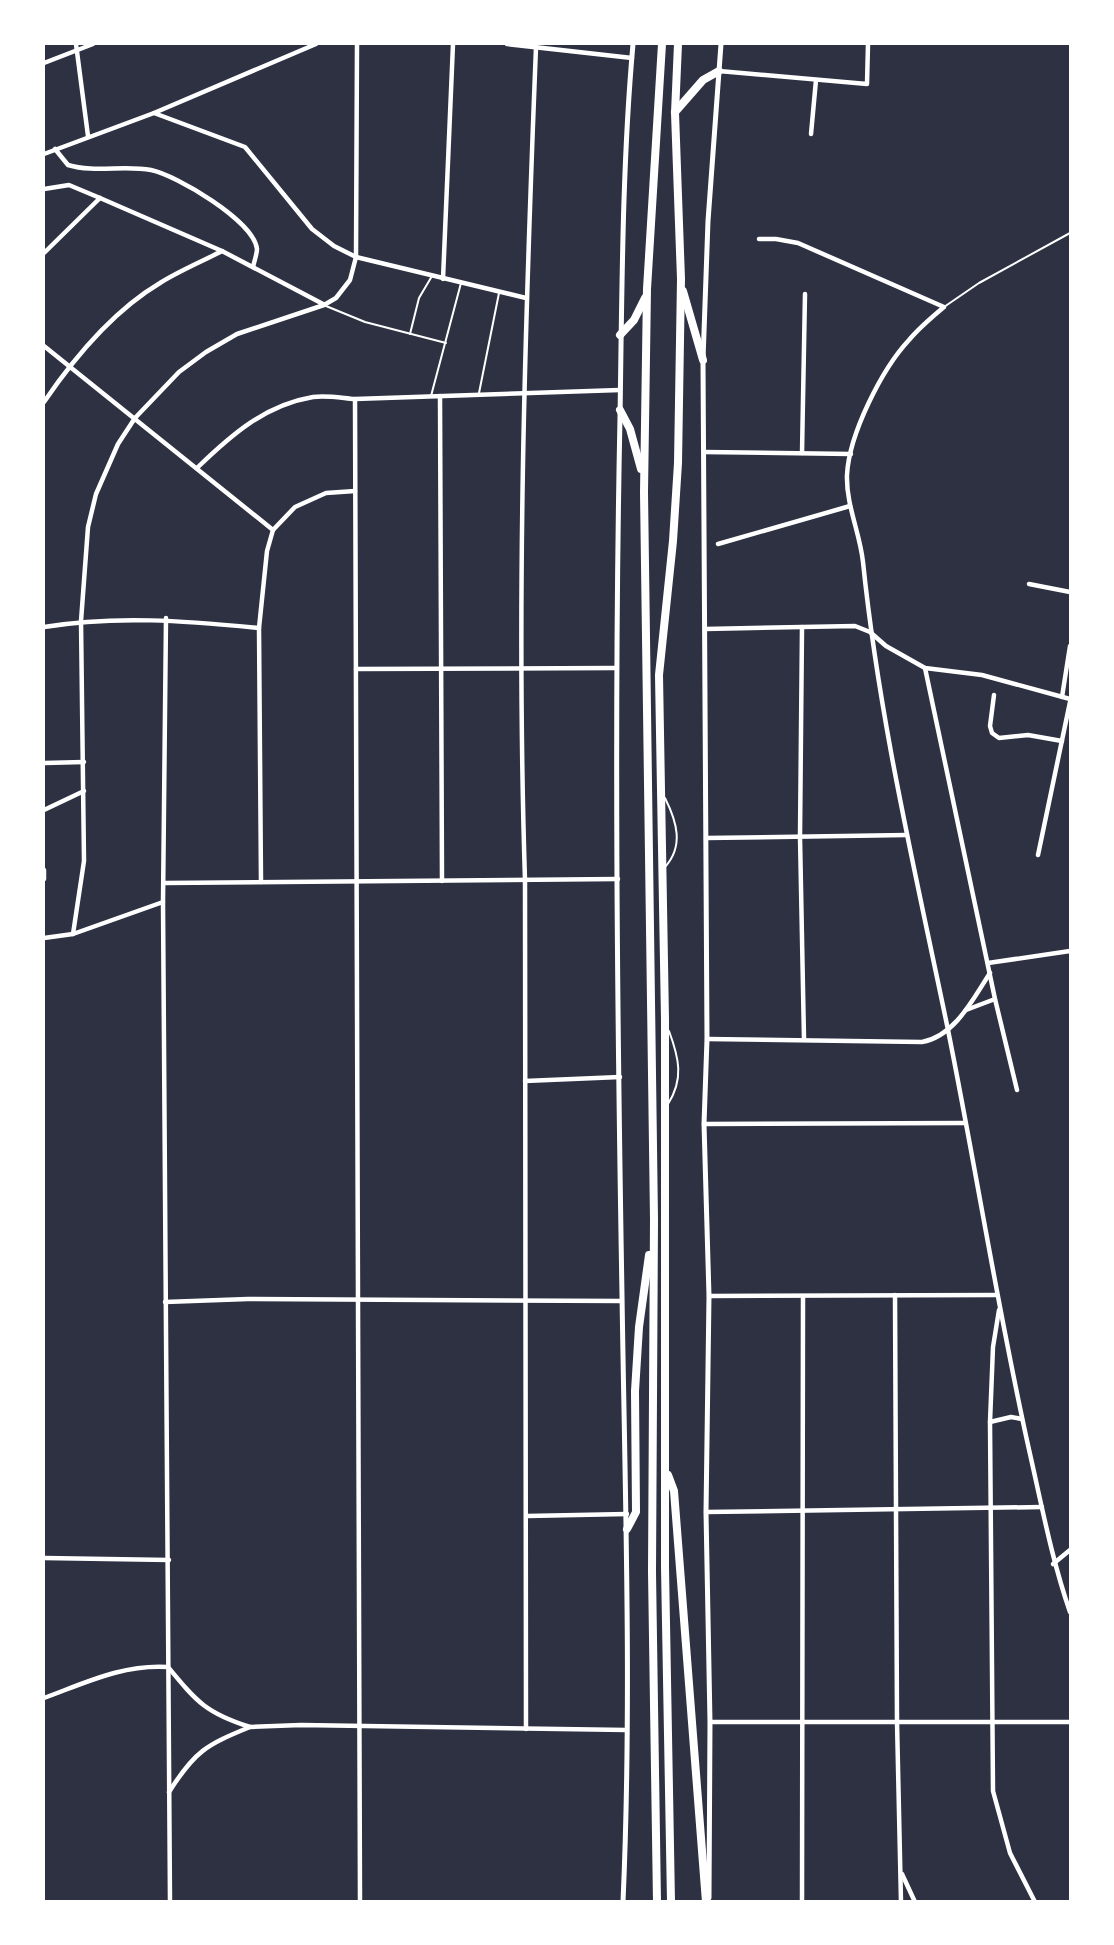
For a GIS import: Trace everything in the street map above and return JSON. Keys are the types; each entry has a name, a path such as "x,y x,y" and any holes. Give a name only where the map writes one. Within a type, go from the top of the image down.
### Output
{"highway":[{"path":"657,1902 652,1572 654,1219 644,492 647,289 662,44"},
{"path":"671,1902 664,1567 666,1470 665,1020 659,675 673,541 678,463 681,279 675,113 678,44"},
{"path":"675,113 703,80 719,71"},
{"path":"681,279 703,360"},
{"path":"620,335 638,313 647,289"},
{"path":"620,410 637,449 644,492"},
{"path":"627,1529 636,1512 638,1348 654,1219"},
{"path":"666,1470 674,1491 707,1902"}],"street":[{"path":"76,44 88,136"},
{"path":"44,63 93,44"},
{"path":"44,154 154,113 316,44"},
{"path":"73,934 84,861 81,621 88,527 96,494 118,444 135,418 179,372 206,352 237,334 324,305 342,292 350,280 356,258 357,44"},
{"path":"443,279 453,44"},
{"path":"507,44 632,58"},
{"path":"623,1902 627,1730 627,1514 622,1301 615,668 620,335 633,44"},
{"path":"707,1902 710,1722 706,1512 709,1296 704,1124 707,1039 703,360 708,221 721,44"},
{"path":"719,71 867,84 868,44"},
{"path":"526,1729 525,880 520,739 526,298 536,46"},
{"path":"811,135 816,80"},
{"path":"154,113 245,147 312,229 334,246 356,258 526,298"},
{"path":"55,149 68,165 76,168 126,167 153,171 176,178 213,201 246,230 257,249 253,267"},
{"path":"44,189 69,186 99,198 222,251 324,305"},
{"path":"44,253 99,198"},
{"path":"759,239 798,243 944,307 908,340 893,360 860,424 851,454 848,475 850,506 862,554 870,632 907,835 948,1030 997,1295 1053,1564 1071,1612"},
{"path":"44,402 69,367 131,304 159,283 222,251"},
{"path":"802,453 805,294"},
{"path":"44,346 273,530"},
{"path":"197,468 233,433 256,417 314,397 355,399 620,390"},
{"path":"440,396 439,669 442,881"},
{"path":"355,399 360,1902"},
{"path":"704,452 851,454"},
{"path":"261,882 259,628 262,581 273,530 295,507 310,499 326,493 355,491"},
{"path":"718,544 850,506"},
{"path":"1029,585 1071,592"},
{"path":"166,618 163,902 170,1902"},
{"path":"44,627 81,621 166,618 259,628"},
{"path":"705,629 855,626 870,632 886,646 925,668 982,675 1071,701 1038,855"},
{"path":"802,627 800,837 804,1039"},
{"path":"1062,697 1071,646"},
{"path":"356,669 615,668"},
{"path":"925,668 995,999 1017,1090"},
{"path":"994,695 990,726 992,733 999,738 1028,735 1062,741"},
{"path":"44,763 84,762"},
{"path":"44,810 84,790"},
{"path":"706,838 907,835"},
{"path":"44,870 44,879"},
{"path":"164,883 618,879"},
{"path":"44,938 73,934 163,902"},
{"path":"988,963 1071,951"},
{"path":"707,1039 922,1042 935,1040 948,1030 966,1010 990,973"},
{"path":"966,1010 995,999"},
{"path":"525,1081 620,1077"},
{"path":"704,1124 965,1123"},
{"path":"894,1295 897,1722 902,1902"},
{"path":"709,1296 997,1295"},
{"path":"802,1902 803,1297"},
{"path":"165,1302 248,1299 622,1301"},
{"path":"1000,1307 993,1347 990,1422 991,1721 995,1800 1010,1853 1035,1902"},
{"path":"990,1422 1011,1417 1022,1419"},
{"path":"706,1512 1042,1507"},
{"path":"527,1516 627,1514"},
{"path":"1053,1564 1071,1550"},
{"path":"44,1558 169,1560"},
{"path":"44,1698 121,1670 144,1666 168,1667 199,1704 212,1713 250,1727"},
{"path":"710,1722 1071,1722"},
{"path":"169,1792 195,1756 210,1744 250,1727 301,1725 360,1728 627,1730"},
{"path":"900,1872 915,1902"}],"lane":[{"path":"944,307 979,283 1071,233"},
{"path":"410,334 419,298 432,276"},
{"path":"430,396 461,283"},
{"path":"478,395 499,290"},
{"path":"324,305 365,322 446,343"},
{"path":"662,792 672,813 677,833 676,852 663,869"},
{"path":"665,1020 678,1056 680,1072 676,1091 665,1109"}]}
